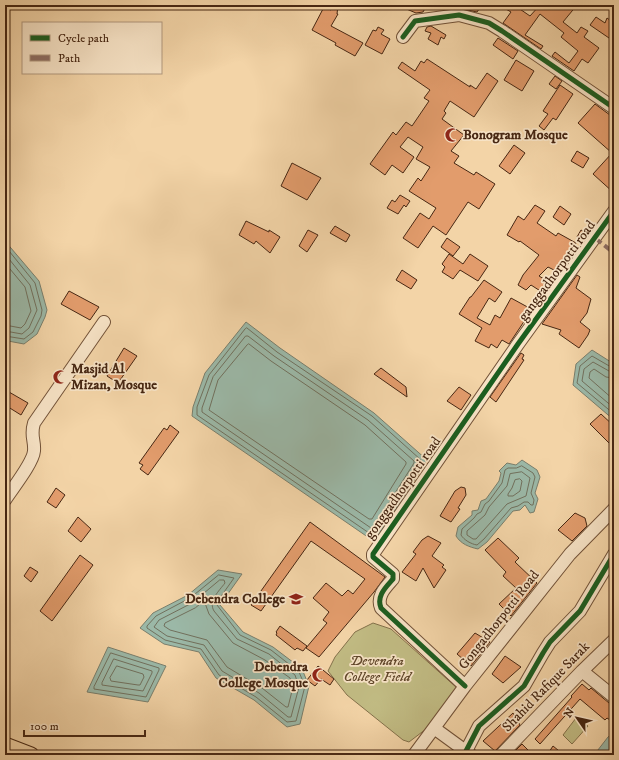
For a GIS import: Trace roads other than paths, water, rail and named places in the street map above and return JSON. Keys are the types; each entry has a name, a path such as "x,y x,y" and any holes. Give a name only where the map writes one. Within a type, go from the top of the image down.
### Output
{"main road":[{"path":"5,744 31,755"}],"street":[{"path":"403,37 415,21 459,15 489,24 502,31 614,108"},
{"name":"ganggadhorpotti road","path":"518,344 614,211"},
{"path":"5,500 30,461 34,452 31,431 34,423 104,322"},
{"name":"gonggadhorpotti road","path":"465,686 381,608 379,598 394,576 373,557 373,554 518,344"},
{"name":"Gongadhorpotti Road","path":"414,755 437,729 465,686 570,554 612,517"},
{"path":"437,729 466,751 479,726 524,686 542,653 550,642 580,611 614,554"},
{"name":"Shahid Rafique Sarak","path":"501,755 614,640"},
{"path":"582,671 614,697"}],"water":[{"path":"5,241 39,281 47,310 37,334 24,344 5,339"},
{"path":"246,322 280,348 374,413 427,460 375,542 192,416 193,407 205,373"},
{"path":"592,350 614,364 614,420 573,385 576,364"},
{"path":"522,460 537,470 540,477 535,493 538,499 534,512 530,513 525,505 520,510 513,511 487,542 478,549 463,543 456,536 458,527 472,515 472,511 478,510 481,501 486,499 499,481 501,473 499,471 507,463 516,465"},
{"path":"218,570 242,574 220,605 243,632 273,647 302,669 309,686 300,724 287,727 254,700 216,678 199,652 164,644 140,628 153,613 188,595"},
{"path":"108,647 166,666 148,702 87,692"},
{"path":"614,732 614,755 594,755 608,737"}],"place":[{"name":"Bonogram Mosque","path":"452,135"},
{"name":"Masjid Al Mizan, Mosque","path":"60,377"},
{"name":"Debendra College","path":"296,599"},
{"name":"Debendra College Mosque","path":"319,675"}],"park label":[{"name":"Devendra College Field","path":"377,670"}]}
